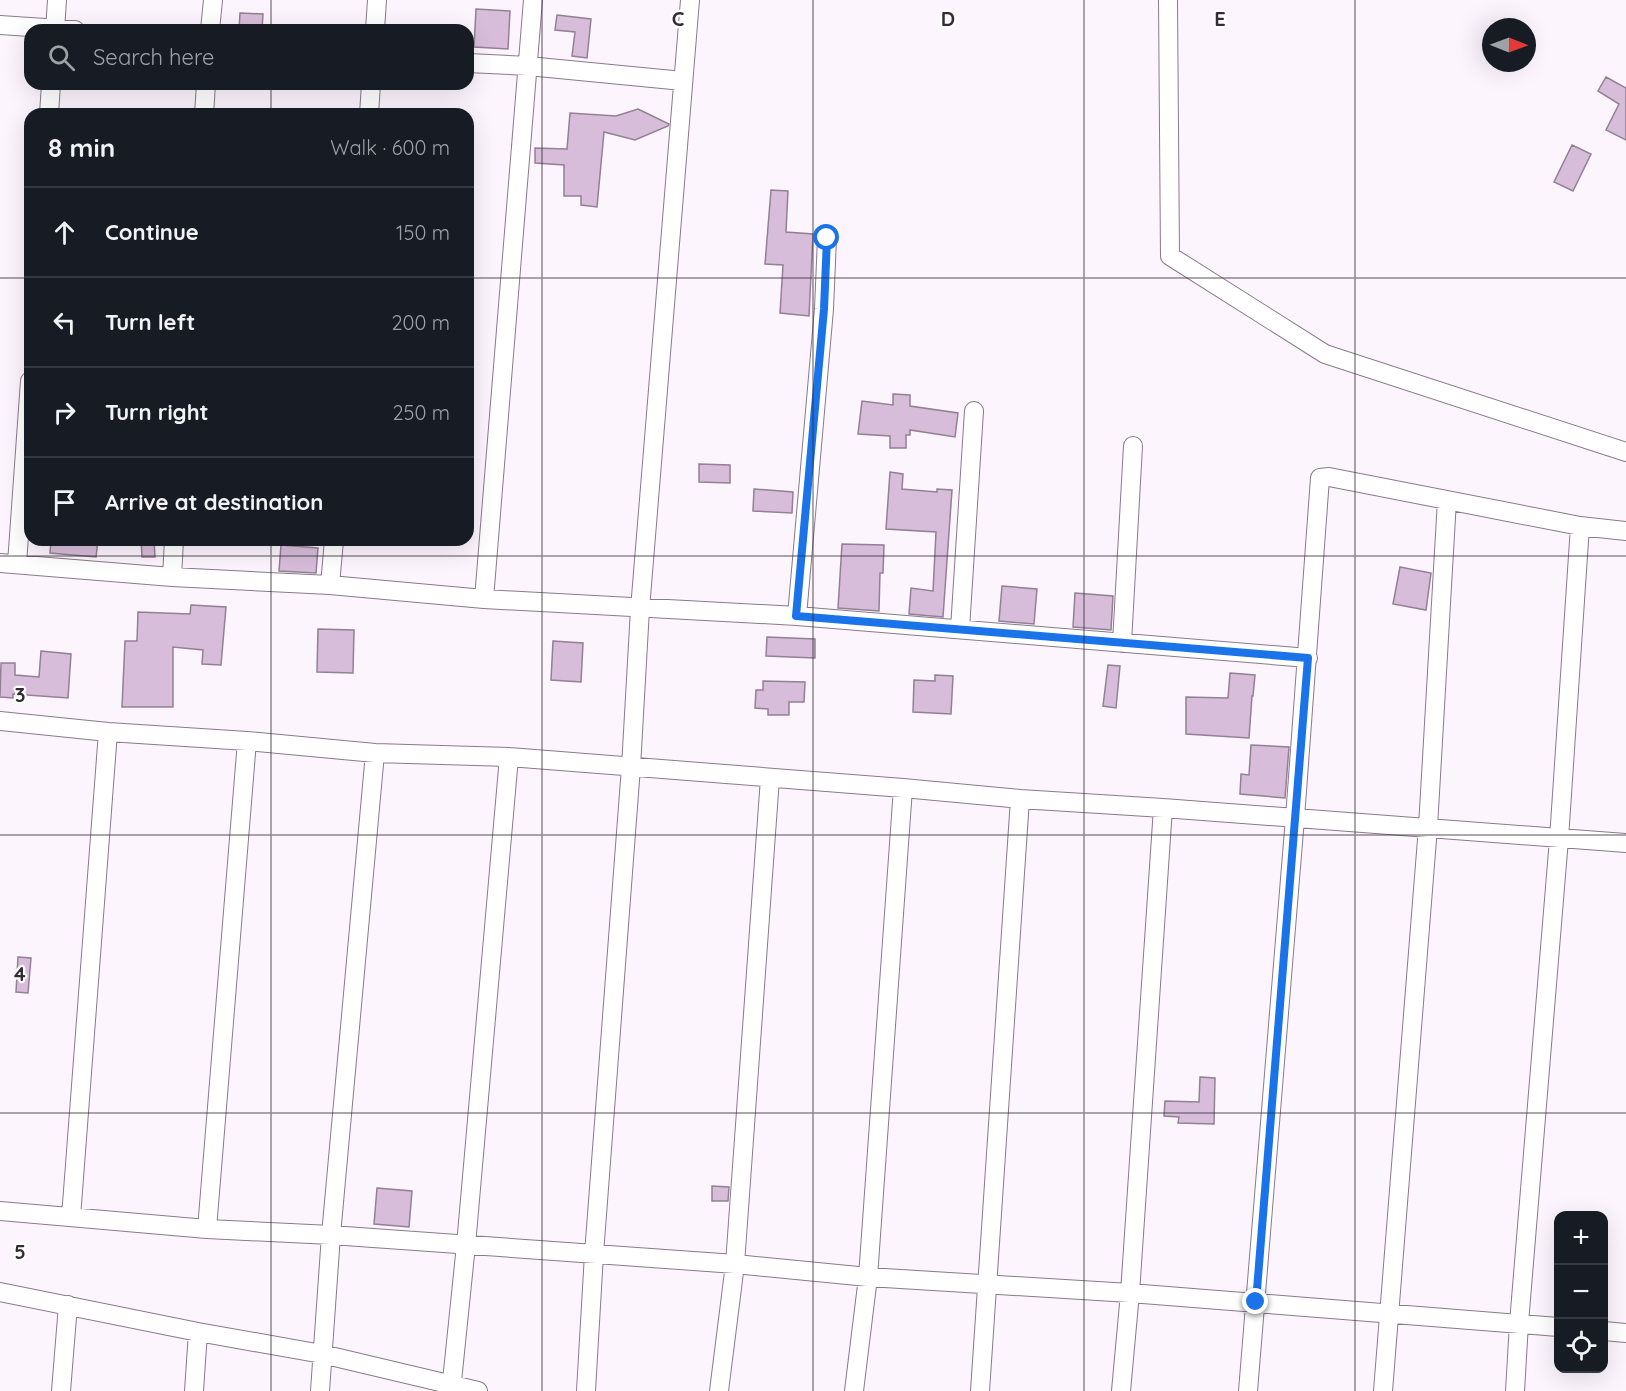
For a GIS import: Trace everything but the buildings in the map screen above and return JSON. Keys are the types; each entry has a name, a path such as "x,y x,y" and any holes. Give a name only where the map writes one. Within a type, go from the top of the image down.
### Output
{"street":[{"path":"55,24 57,0"},
{"path":"211,24 213,0"},
{"path":"375,24 377,0"},
{"path":"484,599 533,0"},
{"path":"586,1391 594,1254 631,767 640,609 690,0"},
{"path":"1168,0 1170,256 1326,354 1626,452"},
{"path":"0,25 24,27"},
{"path":"474,63 528,66 683,81"},
{"path":"49,108 51,90"},
{"path":"204,108 206,90"},
{"path":"369,108 371,90"},
{"path":"796,616 824,309 827,238"},
{"path":"960,629 974,411"},
{"path":"24,431 8,564 172,577 330,585 484,599 796,616 1308,658"},
{"path":"1122,643 1133,446"},
{"path":"1248,1391 1308,658 1320,478 1329,477 1580,526 1626,531"},
{"path":"1383,1391 1428,827 1447,500"},
{"path":"1515,1391 1559,839 1580,526"},
{"path":"172,577 174,546"},
{"path":"330,585 333,546"},
{"path":"0,722 375,753 509,757 903,788 1020,800 1163,808 1626,843"},
{"path":"70,1217 108,732"},
{"path":"207,1229 247,741"},
{"path":"320,1391 331,1235 375,753"},
{"path":"451,1389 509,757"},
{"path":"719,1391 735,1264 770,778"},
{"path":"854,1391 868,1277 903,788"},
{"path":"980,1391 1020,800"},
{"path":"1121,1391 1130,1293 1163,808"},
{"path":"0,1211 207,1229 331,1235 735,1264 868,1277 1256,1302 1554,1327"},
{"path":"0,1293 322,1354 451,1389 478,1391"},
{"path":"61,1391 68,1305"},
{"path":"1608,1331 1626,1333"},
{"path":"194,1391 198,1332"}],"route":[{"path":"827,238 824,309 796,616 1308,658 1256,1302"}]}
